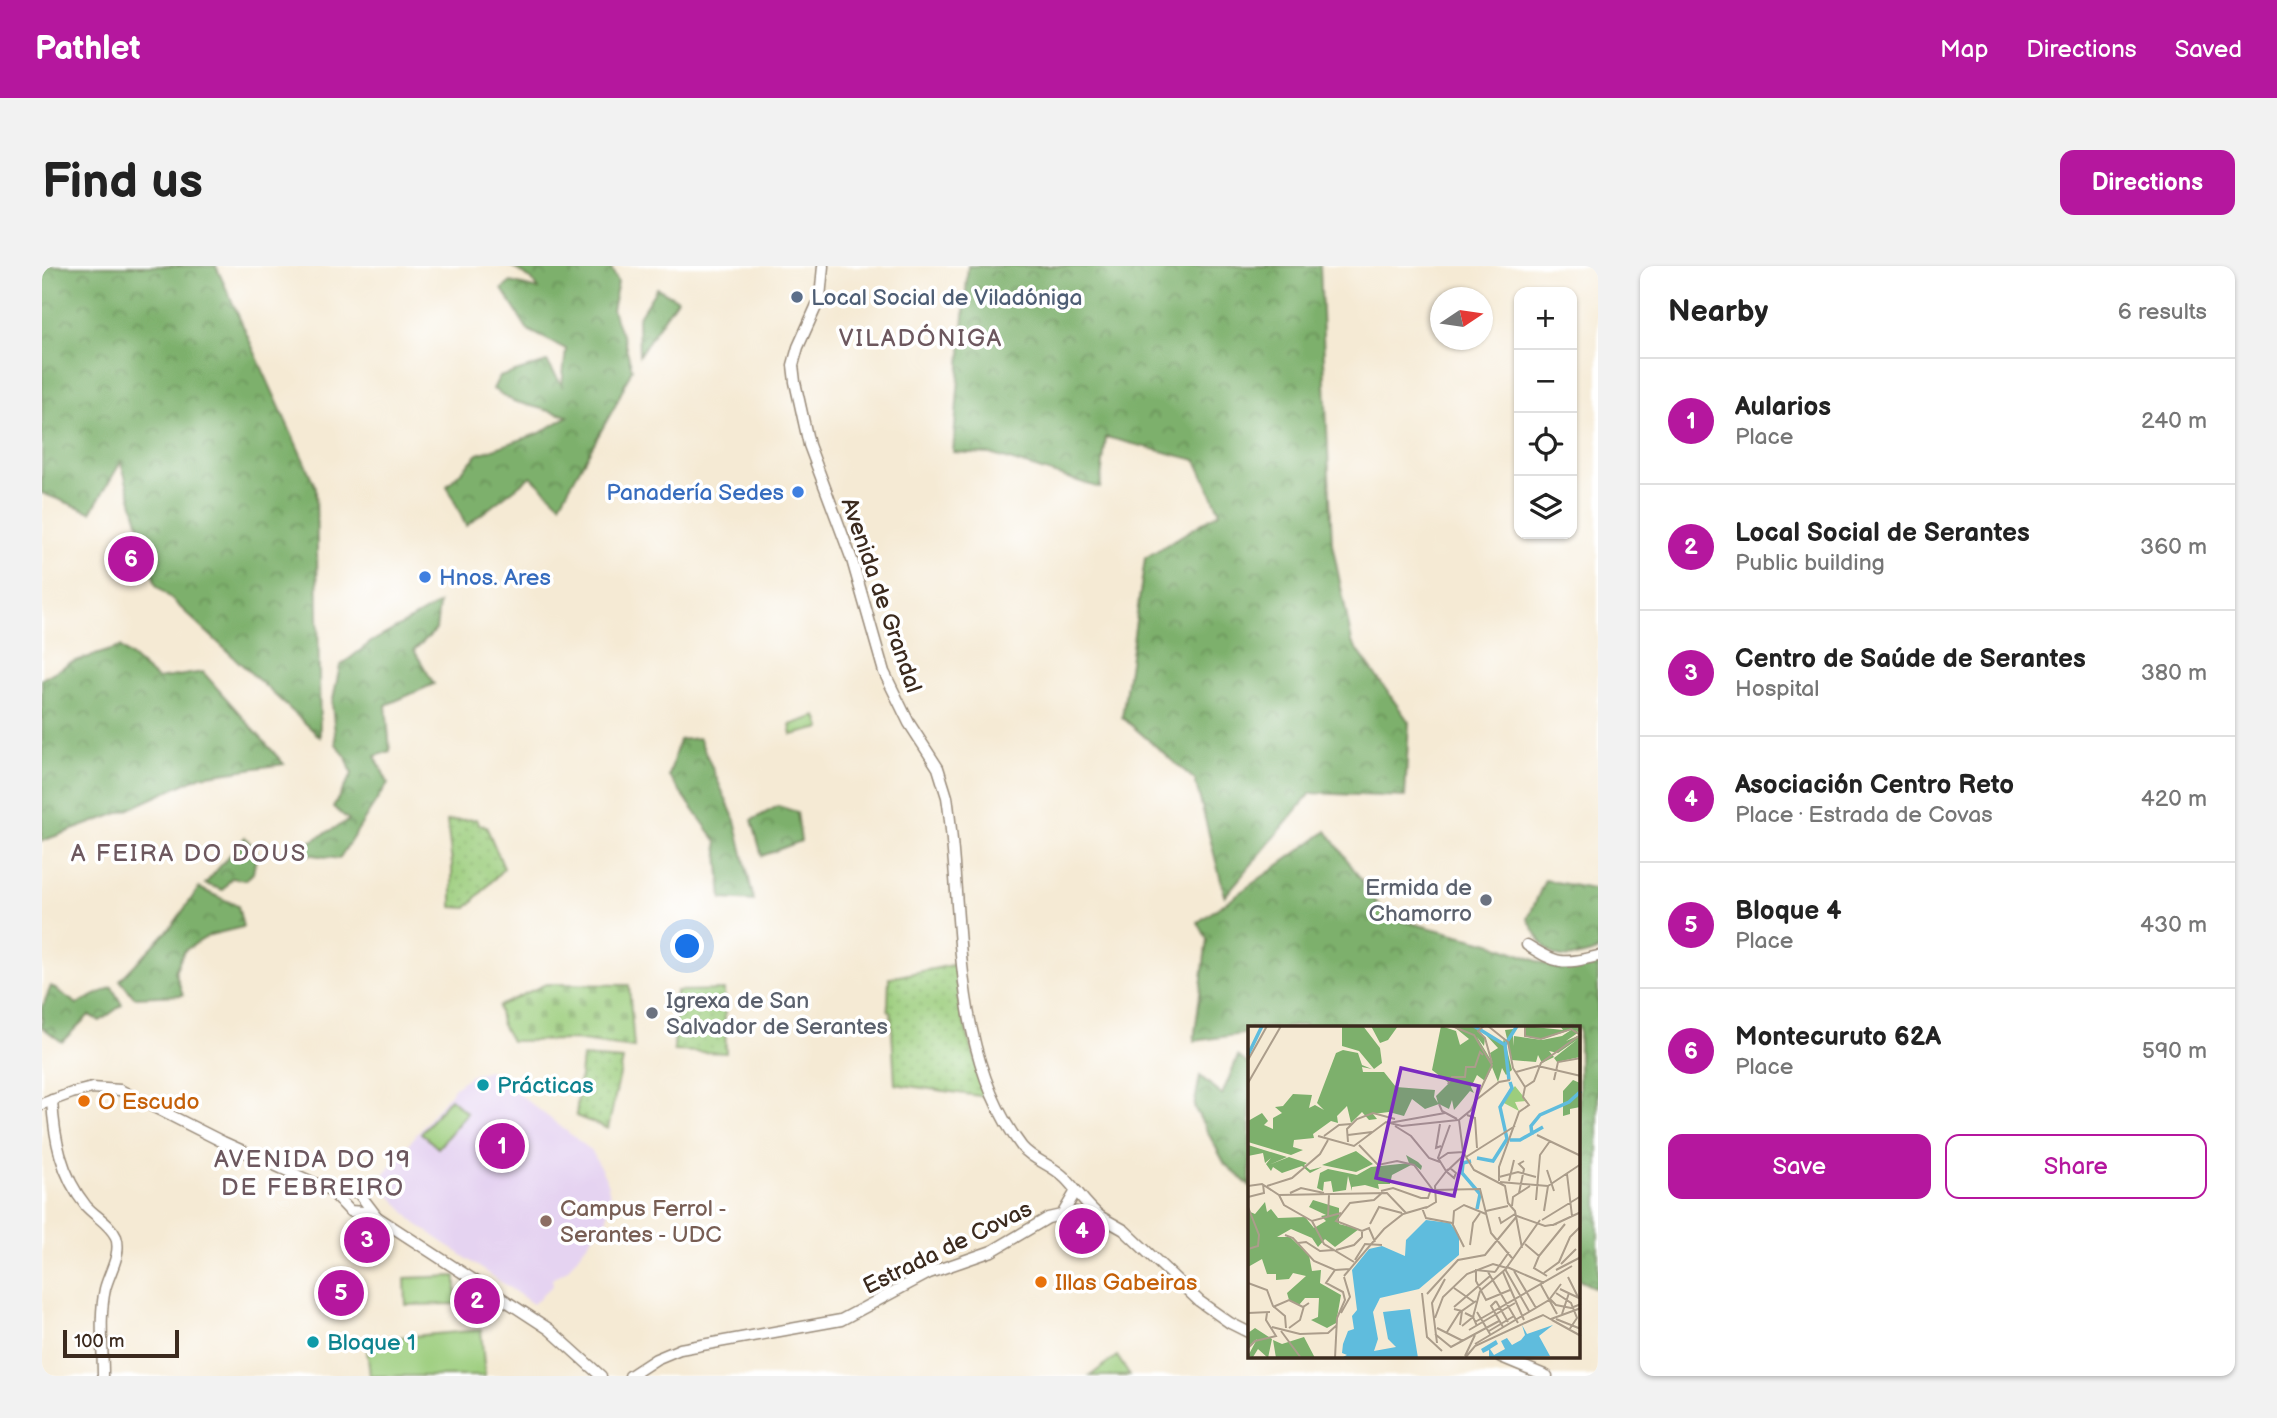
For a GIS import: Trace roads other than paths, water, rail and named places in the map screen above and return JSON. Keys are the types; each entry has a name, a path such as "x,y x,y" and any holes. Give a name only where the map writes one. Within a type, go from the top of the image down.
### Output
{"main road":[{"name":"Avenida de Grandal","path":"823,266 820,298 793,365 795,383 811,457 852,560 884,672 909,723 938,768 947,797 966,1004 991,1092 996,1105 1025,1150 1062,1175 1088,1207 1101,1217"},
{"path":"1527,944 1555,961 1568,962 1598,956"},
{"path":"103,1376 105,1290 118,1248 116,1237 87,1206 65,1169 47,1102 92,1088 120,1090 223,1142 330,1190 350,1211 377,1217 549,1329 601,1376"},
{"path":"330,1190 361,1194 377,1217"},
{"path":"1076,1191 1078,1212"},
{"path":"1063,1213 1076,1191"},
{"path":"344,1203 351,1192"},
{"path":"358,1212 365,1201"},
{"name":"Estrada de Covas","path":"630,1376 656,1359 680,1349 841,1320 929,1273 992,1251 1048,1218 1063,1213 1078,1212 1101,1217 1124,1230 1199,1301 1230,1324 1248,1332"},
{"path":"1503,1358 1547,1376"}],"place":[{"name":"Local Social de Viladóniga","path":"797,297"},
{"name":"Panadería Sedes","path":"798,492"},
{"name":"Montecuruto 62A","path":"131,559"},
{"name":"Hnos. Ares","path":"425,577"},
{"name":"Ermida de Chamorro","path":"1486,900"},
{"name":"Igrexa de San Salvador de Serantes","path":"652,1013"},
{"name":"Prácticas","path":"483,1085"},
{"name":"O Escudo","path":"84,1101"},
{"name":"Aularios","path":"502,1146"},
{"name":"Campus Ferrol - Serantes - UDC","path":"546,1221"},
{"name":"Asociación Centro Reto","path":"1082,1231"},
{"name":"Centro de Saúde de Serantes","path":"367,1240"},
{"name":"Illas Gabeiras","path":"1041,1282"},
{"name":"Bloque 4","path":"341,1293"},
{"name":"Local Social de Serantes","path":"477,1301"},
{"name":"Bloque 1","path":"313,1342"}],"district":[{"name":"VILADÓNIGA","path":"921,338"},
{"name":"A FEIRA DO DOUS","path":"189,853"},
{"name":"AVENIDA DO 19 DE FEBREIRO","path":"313,1173"}]}
